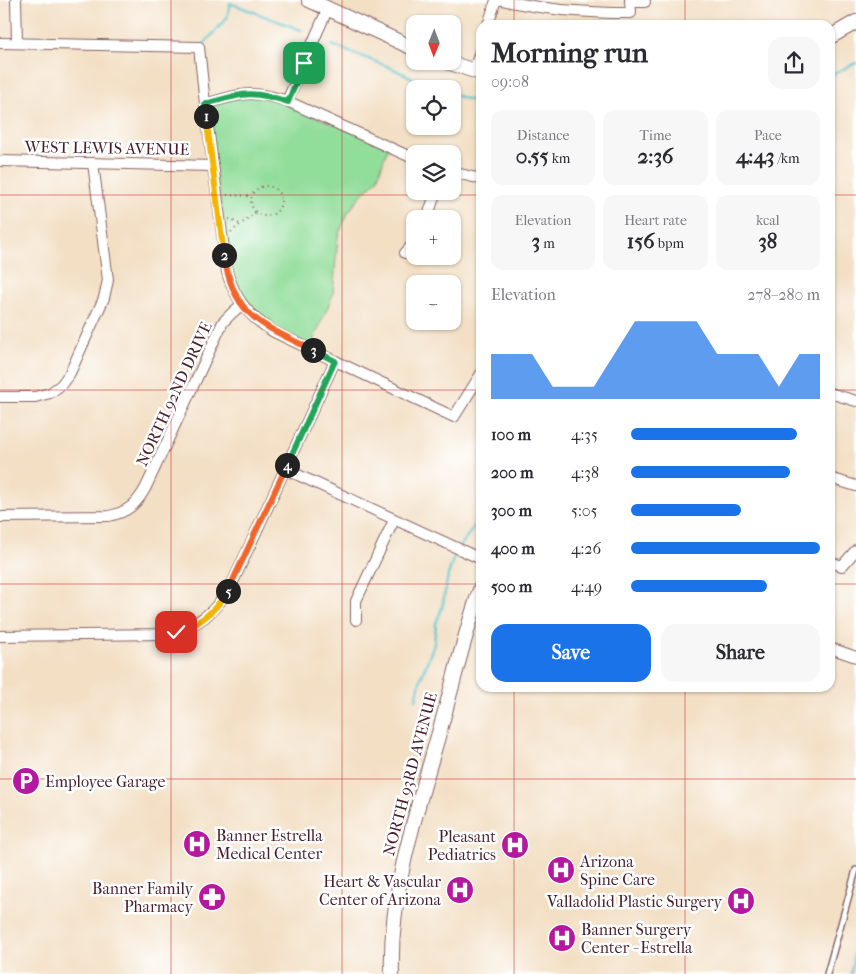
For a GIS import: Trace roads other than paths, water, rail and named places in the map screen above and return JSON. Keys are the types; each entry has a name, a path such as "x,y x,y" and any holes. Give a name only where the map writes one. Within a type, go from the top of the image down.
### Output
{"street":[{"path":"16,0 16,43"},
{"path":"309,0 406,45"},
{"path":"490,20 496,0"},
{"path":"502,0 554,10 595,13 645,2"},
{"path":"288,102 328,8"},
{"path":"835,34 856,22"},
{"path":"0,42 199,47 227,272 241,305 269,329 454,417 476,382"},
{"path":"461,66 476,71"},
{"path":"205,104 236,95 259,93 288,102 406,155"},
{"name":"WEST LEWIS AVENUE","path":"0,161 213,166"},
{"path":"0,397 35,397 50,394 61,385 70,373 104,298 108,280 93,163"},
{"path":"461,174 476,178"},
{"name":"NORTH 92ND DRIVE","path":"0,517 121,514 133,506 146,487 223,322 241,305"},
{"path":"0,636 166,634 187,629 203,619 215,609 230,588 335,361"},
{"path":"835,395 856,401"},
{"path":"285,470 476,557"},
{"path":"835,480 856,486"},
{"path":"356,620 356,601 394,520"},
{"path":"835,564 842,566 856,550"},
{"name":"NORTH 93RD AVENUE","path":"392,974 396,903 407,846 476,604"},
{"path":"835,650 856,656"}],"lane":[{"path":"827,974 856,870"}],"waterway":[{"path":"204,44 227,18 230,3 301,30"},
{"path":"332,45 417,80"},
{"path":"835,73 856,63"},
{"path":"461,97 476,102"},
{"path":"461,546 476,524"},
{"path":"416,699 421,678 434,644 436,623 442,608 448,575 454,557 459,551"},
{"path":"851,974 856,938"}],"place":[{"name":"Employee Garage","path":"26,781"},
{"name":"Banner Estrella Medical Center","path":"197,844"},
{"name":"Pleasant Pediatrics","path":"515,845"},
{"name":"Arizona Spine Care","path":"561,870"},
{"name":"Heart & Vascular Center of Arizona","path":"460,890"},
{"name":"Banner Family Pharmacy","path":"212,897"},
{"name":"Valladolid Plastic Surgery","path":"741,901"},
{"name":"Banner Surgery Center - Estrella","path":"562,938"}]}
